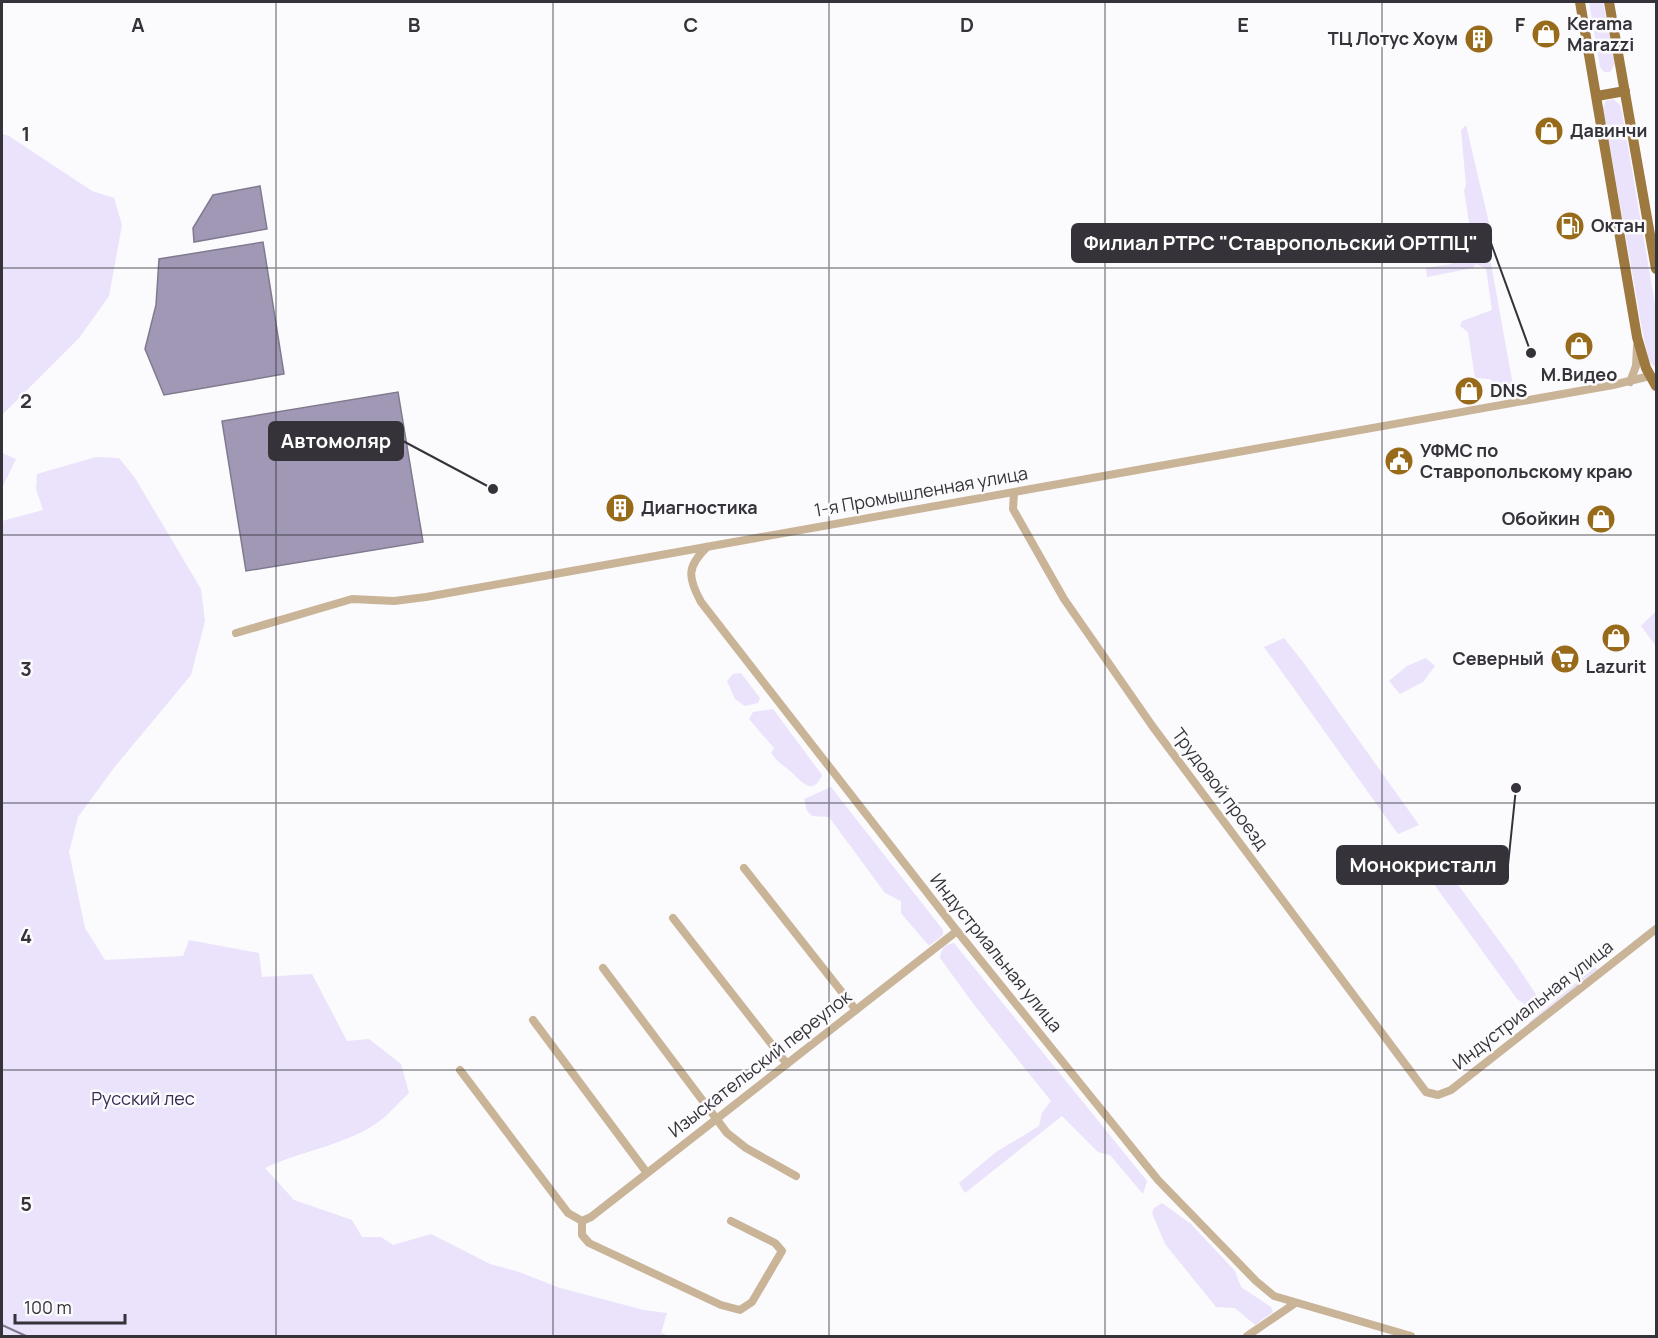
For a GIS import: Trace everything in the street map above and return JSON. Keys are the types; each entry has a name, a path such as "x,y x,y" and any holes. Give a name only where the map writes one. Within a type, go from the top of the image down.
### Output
{"main road":[{"path":"1580,2 1644,378 1656,387"},
{"path":"1609,2 1656,270"},
{"path":"1597,96 1625,91"}],"street":[{"path":"1637,336 1636,366 1644,378"},
{"path":"1613,385 1629,375 1636,366"},
{"name":"1-я Промышленная улица","path":"236,633 352,599 394,601 426,597 1644,378"},
{"name":"Трудовой проезд","path":"1014,493 1014,509 1068,604 1153,727 1426,1092"},
{"name":"Индустриальная улица","path":"708,547 695,558 691,571 692,585 701,602 957,931 1164,1188 1256,1281 1274,1296 1294,1304 1411,1336"},
{"path":"744,868 856,1010"},
{"path":"673,918 787,1064"},
{"name":"Индустриальная улица","path":"1426,1092 1438,1095 1450,1090 1656,929"},
{"name":"Изыскательский переулок","path":"582,1221 591,1217 957,931"},
{"path":"603,968 735,1141 796,1176"},
{"path":"533,1020 647,1173"},
{"path":"460,1070 568,1213 582,1221 582,1235 589,1243 722,1305 740,1310 752,1302 782,1251 775,1243 731,1221"},
{"path":"1248,1336 1294,1304"}],"green space":[{"path":"1589,2 1603,2 1615,64 1610,72 1604,72 1600,67"},
{"path":"1613,99 1620,105 1622,112 1656,310 1656,368 1649,361 1643,334 1603,108 1606,101"},
{"path":"1466,125 1493,240 1487,252 1512,380 1511,384 1498,388 1490,379 1475,378 1468,332 1460,326 1462,321 1492,310 1486,269 1476,264 1473,268 1427,277 1426,268 1451,264 1453,260 1474,255 1464,190 1466,185 1461,130"},
{"path":"2,134 9,136 92,191 114,198 122,225 109,296 79,338 2,415"},
{"path":"2,453 16,459 2,488"},
{"name":"Русский лес","path":"96,457 119,458 135,478 201,589 205,621 191,675 113,769 78,817 69,852 85,928 105,960 183,956 189,940 259,953 262,977 312,974 347,1041 369,1039 401,1064 409,1093 383,1118 361,1132 265,1168 294,1200 352,1220 362,1237 381,1237 393,1245 431,1234 490,1264 519,1272 560,1288 644,1310 667,1313 661,1333 670,1336 2,1336 2,521 43,510 36,489 37,474"},
{"path":"1656,611 1656,646 1641,626"},
{"path":"1284,638 1419,825 1398,834 1264,647"},
{"path":"1426,658 1435,666 1423,682 1400,694 1389,681 1407,666"},
{"path":"741,673 760,698 758,703 745,706 735,699 727,681 733,674"},
{"path":"773,709 822,775 814,785 810,786 801,781 777,760 771,753 774,748 749,719 753,712"},
{"path":"831,787 943,930 943,935 929,946 901,913 901,901 885,893 829,817 812,816 807,811 804,799"},
{"path":"1436,855 1537,996 1527,1006 1517,999 1418,862 1427,856"},
{"path":"954,943 1147,1181 1143,1194 1110,1155 1098,1152 1062,1116 965,1193 959,1183 996,1152 1039,1126 1042,1113 1051,1101 940,958 944,948"},
{"path":"1595,967 1598,970 1532,1023 1528,1023"},
{"path":"1162,1203 1191,1224 1235,1271 1241,1287 1271,1307 1273,1312 1255,1325 1235,1308 1216,1307 1165,1244 1152,1213 1154,1208"}],"shaded area":[{"path":"260,186 267,229 194,242 193,228 213,195"},
{"path":"263,242 284,374 164,395 145,349 156,305 159,259"},
{"path":"398,392 423,542 246,571 222,421"}],"waterway":[{"path":"2,1325 26,1336"}],"place":[{"name":"Kerama Marazzi","path":"1546,34"},
{"name":"ТЦ Лотус Хоум","path":"1479,39"},
{"name":"Давинчи","path":"1549,131"},
{"name":"Октан","path":"1570,226"},
{"name":"М.Видео","path":"1579,346"},
{"name":"Филиал РТРС \"Ставропольский ОРТПЦ\"","path":"1531,353"},
{"name":"DNS","path":"1469,391"},
{"name":"УФМС по Ставропольскому краю","path":"1399,461"},
{"name":"Автомоляр","path":"493,489"},
{"name":"Диагностика","path":"620,508"},
{"name":"Обойкин","path":"1601,519"},
{"name":"Lazurit","path":"1616,638"},
{"name":"Северный","path":"1565,659"},
{"name":"Монокристалл","path":"1516,788"}]}
